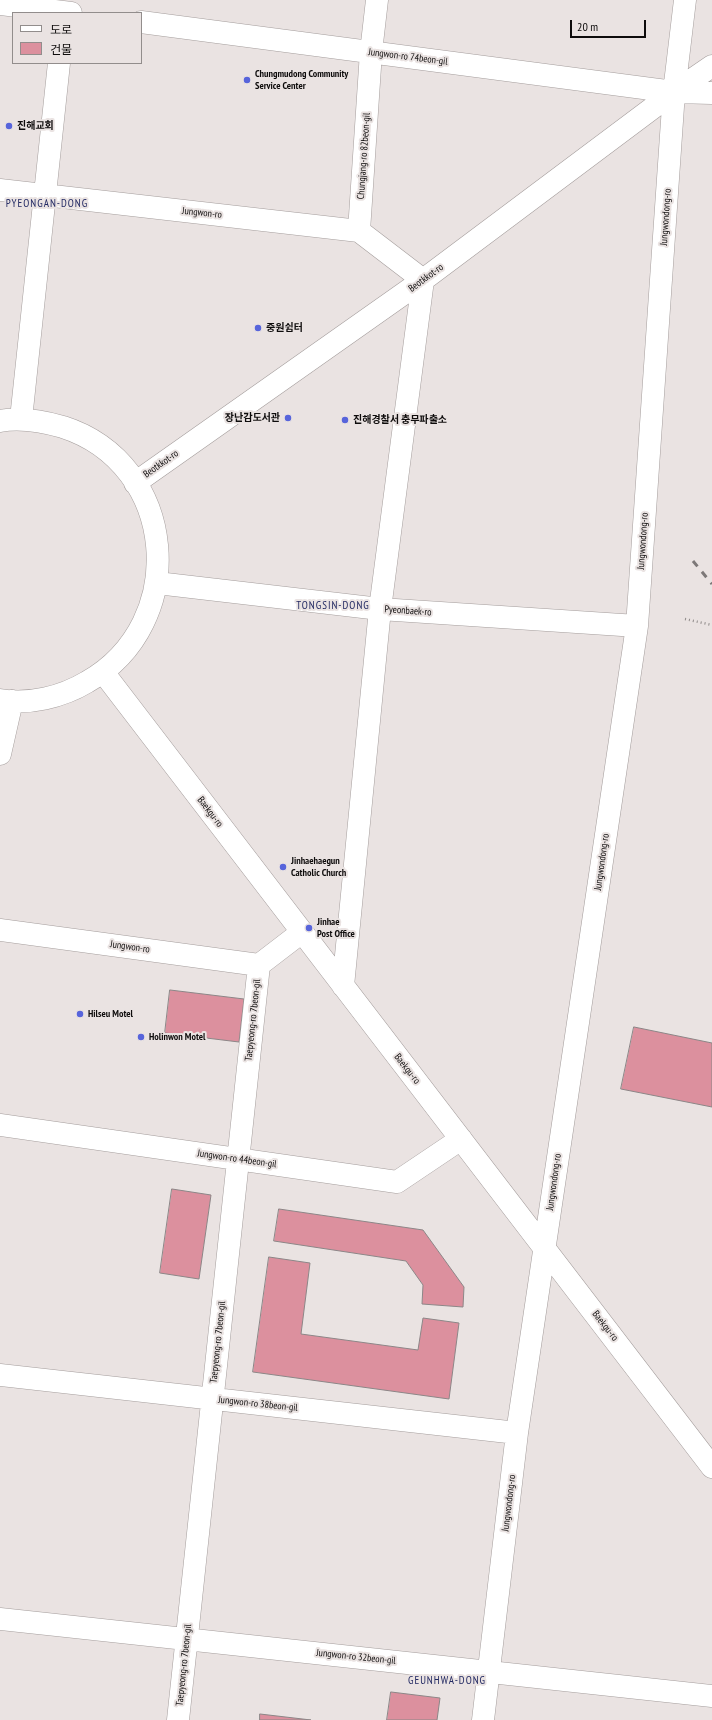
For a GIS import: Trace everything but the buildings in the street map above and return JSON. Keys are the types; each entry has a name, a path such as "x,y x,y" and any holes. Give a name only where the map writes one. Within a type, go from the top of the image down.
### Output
{"street":[{"name":"Chungjang-ro 82beon-gil","path":"359,231 371,52 377,0"},
{"name":"Jungwondong-ro","path":"483,1720 517,1433 637,626 674,92 685,0"},
{"path":"0,4 67,10"},
{"name":"Jungwon-ro 74beon-gil","path":"142,22 674,92 712,93"},
{"path":"0,754 6,700 34,700 63,693 84,684 103,672 118,658 136,636 149,610 157,583 159,560 156,531 146,502 135,483 113,457 86,437 54,424 10,420 45,196 59,64"},
{"name":"Beotkkot-ro","path":"135,483 423,280 674,92 712,66"},
{"name":"Jungwon-ro","path":"0,190 359,231"},
{"path":"343,986 380,609 423,280 359,231"},
{"name":"Pyeonbaek-ro","path":"157,583 380,609 637,626"},
{"name":"Baekgu-ro","path":"103,672 712,1466"},
{"name":"Jungwon-ro","path":"0,930 259,965"},
{"path":"259,965 302,932"},
{"name":"Taepyeong-ro 7beon-gil","path":"178,1720 259,965"},
{"name":"Jungwon-ro 44beon-gil","path":"0,1125 397,1182 461,1139"},
{"name":"Jungwon-ro 38beon-gil","path":"0,1375 517,1433"},
{"name":"Jungwon-ro 32beon-gil","path":"0,1619 712,1696"}],"path":[{"path":"685,619 712,625"}],"railway":[{"path":"693,561 712,584"}],"place":[{"name":"Chungmudong Community Service Center","path":"247,80"},
{"name":"진해교회","path":"9,126"},
{"name":"중원쉼터","path":"258,328"},
{"name":"장난감도서관","path":"288,418"},
{"name":"진해경찰서 충무파출소","path":"345,420"},
{"name":"Jinhaehaegun Catholic Church","path":"283,867"},
{"name":"Jinhae Post Office","path":"309,928"},
{"name":"Hilseu Motel","path":"80,1014"},
{"name":"Holinwon Motel","path":"141,1037"}],"district":[{"name":"PYEONGAN-DONG","path":"47,204"},
{"name":"TONGSIN-DONG","path":"333,606"},
{"name":"GEUNHWA-DONG","path":"447,1681"}]}
